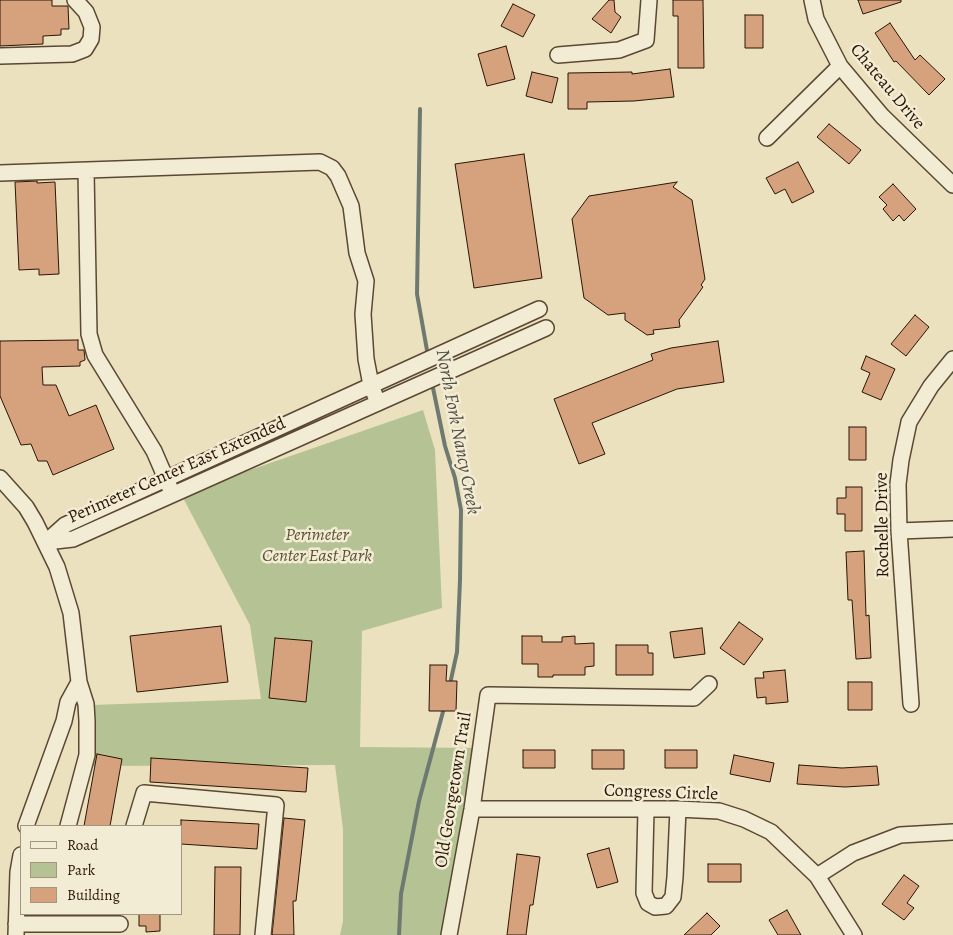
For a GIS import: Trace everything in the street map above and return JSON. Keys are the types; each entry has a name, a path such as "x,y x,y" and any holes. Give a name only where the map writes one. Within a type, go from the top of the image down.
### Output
{"street":[{"path":"0,56 72,54 85,49 91,39 92,27 86,12 75,0"},
{"path":"558,55 619,50 646,40 650,0"},
{"name":"Chateau Drive","path":"812,0 816,19 840,66 882,116 953,185"},
{"path":"768,138 840,66"},
{"path":"0,173 320,162 332,168 338,176 351,206 356,253 366,281 363,314 367,364 371,385 378,403"},
{"path":"86,171 89,334 95,355 154,451 173,494"},
{"name":"Perimeter Center East Extended","path":"46,542 65,524 538,309"},
{"name":"Perimeter Center East Extended","path":"46,542 74,539 546,328"},
{"name":"Rochelle Drive","path":"911,704 899,531 898,484 909,422 931,386 953,359"},
{"path":"0,478 26,507 46,542 60,574 71,613 79,682 86,704 87,755 68,825"},
{"path":"899,531 953,528"},
{"path":"26,825 64,721 68,702 79,682"},
{"name":"Old Georgetown Trail","path":"449,935 472,809 488,695 694,698 709,684"},
{"path":"134,825 144,793 276,805 263,935"},
{"name":"Congress Circle","path":"472,809 678,809 719,811 744,818 771,832 817,876 854,935"},
{"path":"646,810 644,893 648,903 655,906 666,906 673,897 678,809"},
{"path":"817,876 853,853 900,835 953,832"},
{"path":"20,861 16,930 60,924 121,924"}],"green space":[{"name":"Perimeter Center East Park","path":"423,410 435,450 442,608 362,631 360,747 478,748 454,935 340,935 343,921 343,829 335,765 84,766 92,705 261,699 250,625 181,494"}],"building":[{"path":"0,0 52,0 52,6 68,6 69,29 61,29 61,35 43,36 43,44 0,46"},
{"path":"609,0 614,0 615,12 621,17 611,33 592,19"},
{"path":"673,0 703,0 704,68 678,68 678,16 673,16"},
{"path":"858,0 901,0 901,2 863,14"},
{"path":"513,4 535,15 523,37 501,26"},
{"path":"745,15 763,15 763,48 745,48"},
{"path":"890,23 915,60 920,55 945,79 929,95 896,61 894,62 875,33"},
{"path":"506,46 515,79 487,86 478,54"},
{"path":"670,69 674,97 634,101 587,102 587,109 568,109 568,73 632,72 632,74"},
{"path":"532,72 558,78 552,103 526,96"},
{"path":"829,124 861,150 849,164 817,137"},
{"path":"524,154 542,278 474,288 455,164"},
{"path":"798,162 814,192 792,203 785,189 775,194 766,178"},
{"path":"37,181 37,183 55,182 59,274 39,275 39,269 19,270 15,182"},
{"path":"677,182 673,187 692,200 705,279 701,285 703,287 679,320 680,327 653,330 654,334 647,335 625,320 625,313 608,315 584,298 572,219 589,196"},
{"path":"893,184 916,209 904,221 899,215 893,221 883,209 887,205 879,197"},
{"path":"915,315 929,327 906,356 891,344"},
{"path":"78,340 78,350 84,350 85,360 80,362 80,366 42,367 43,385 56,385 69,416 96,405 114,449 53,475 47,461 38,461 31,444 21,445 0,396 0,341"},
{"path":"718,341 724,382 677,389 592,423 605,454 579,464 554,399 653,360 651,354 671,348"},
{"path":"866,356 895,369 881,400 862,392 870,373 861,369"},
{"path":"849,427 866,427 866,460 849,460"},
{"path":"846,487 862,487 862,531 845,531 845,514 837,514 837,498 846,498"},
{"path":"864,551 866,616 869,615 871,658 856,659 852,600 848,600 846,552"},
{"path":"739,622 763,639 744,665 720,648"},
{"path":"221,626 228,682 137,692 130,636"},
{"path":"702,628 705,654 674,658 670,632"},
{"path":"522,636 542,636 542,642 562,642 562,637 575,636 575,644 594,643 594,666 585,667 585,675 538,677 538,664 522,664"},
{"path":"275,638 312,641 306,702 269,698"},
{"path":"616,645 648,645 648,653 653,653 653,675 616,675"},
{"path":"430,665 447,665 446,681 457,681 456,711 429,711"},
{"path":"785,670 788,702 766,704 766,697 757,698 755,678 764,678 763,672"},
{"path":"848,682 872,682 872,710 848,710"},
{"path":"523,750 555,750 555,768 523,768"},
{"path":"592,750 624,750 624,769 592,769"},
{"path":"665,750 697,750 697,768 665,768"},
{"path":"97,754 122,759 110,825 84,825"},
{"path":"734,755 774,763 770,782 730,774"},
{"path":"151,758 308,768 306,792 150,782"},
{"path":"799,765 842,768 877,766 879,785 845,787 797,784"},
{"path":"284,818 305,820 296,901 293,901 294,935 272,935"},
{"path":"181,820 259,824 257,849 182,844"},
{"path":"609,848 618,882 597,888 587,854"},
{"path":"517,854 540,857 533,905 530,905 526,935 507,935"},
{"path":"708,864 741,864 741,882 708,882"},
{"path":"215,867 241,867 240,935 214,935"},
{"path":"904,875 919,886 907,903 914,908 904,920 882,904"},
{"path":"787,910 801,935 778,935 769,920"},
{"path":"707,913 720,926 711,935 684,935"},
{"path":"139,915 160,915 160,931 146,932 146,926 139,926"}],"waterway":[{"name":"North Fork Nancy Creek","path":"420,109 417,294 428,356"},
{"name":"North Fork Nancy Creek","path":"432,383 461,510 457,652 450,684"},
{"name":"North Fork Nancy Creek","path":"399,935 401,894 419,801 444,708"}]}
